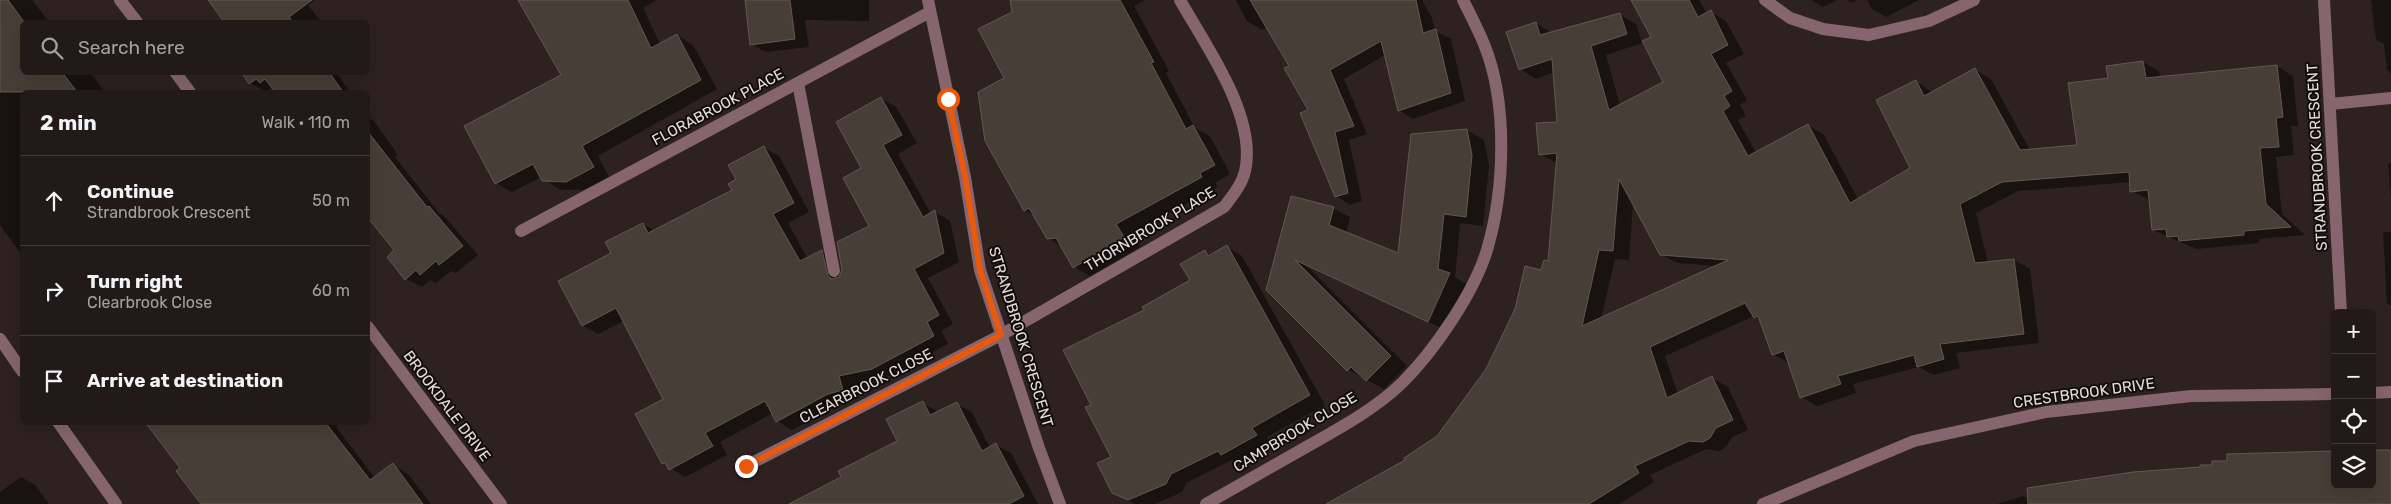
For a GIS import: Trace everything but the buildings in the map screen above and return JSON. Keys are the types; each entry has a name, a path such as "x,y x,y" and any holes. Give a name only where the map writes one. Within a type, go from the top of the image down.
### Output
{"street":[{"path":"120,0 135,20"},
{"name":"THORNBROOK PLACE","path":"1001,335 1224,206 1238,188 1246,166 1245,130 1238,105 1180,0"},
{"name":"CAMPBROOK CLOSE","path":"1206,504 1353,420 1401,383 1437,341 1465,298 1487,251 1499,191 1500,134 1497,93 1485,45 1463,0"},
{"path":"1765,0 1790,18 1823,29 1869,34 1929,21 1974,0"},
{"name":"STRANDBROOK CRESCENT","path":"2324,0 2341,309"},
{"name":"STRANDBROOK CRESCENT","path":"929,6 965,176 980,270 1039,448 1060,504"},
{"name":"FLORABROOK PLACE","path":"521,231 798,83 929,6"},
{"path":"177,75 188,90"},
{"path":"798,83 834,271"},
{"path":"2331,104 2391,98"},
{"name":"BROOKDALE DRIVE","path":"370,330 501,504"},
{"name":"CLEARBROOK CLOSE","path":"746,466 1001,335"},
{"path":"0,340 20,369"},
{"path":"2376,393 2391,392"},
{"name":"CRESTBROOK DRIVE","path":"1763,504 1914,441 2046,412 2191,396 2331,394"},
{"path":"60,425 116,504"}],"route":[{"path":"746,466 1001,335 980,270 965,176 948,99"}]}
